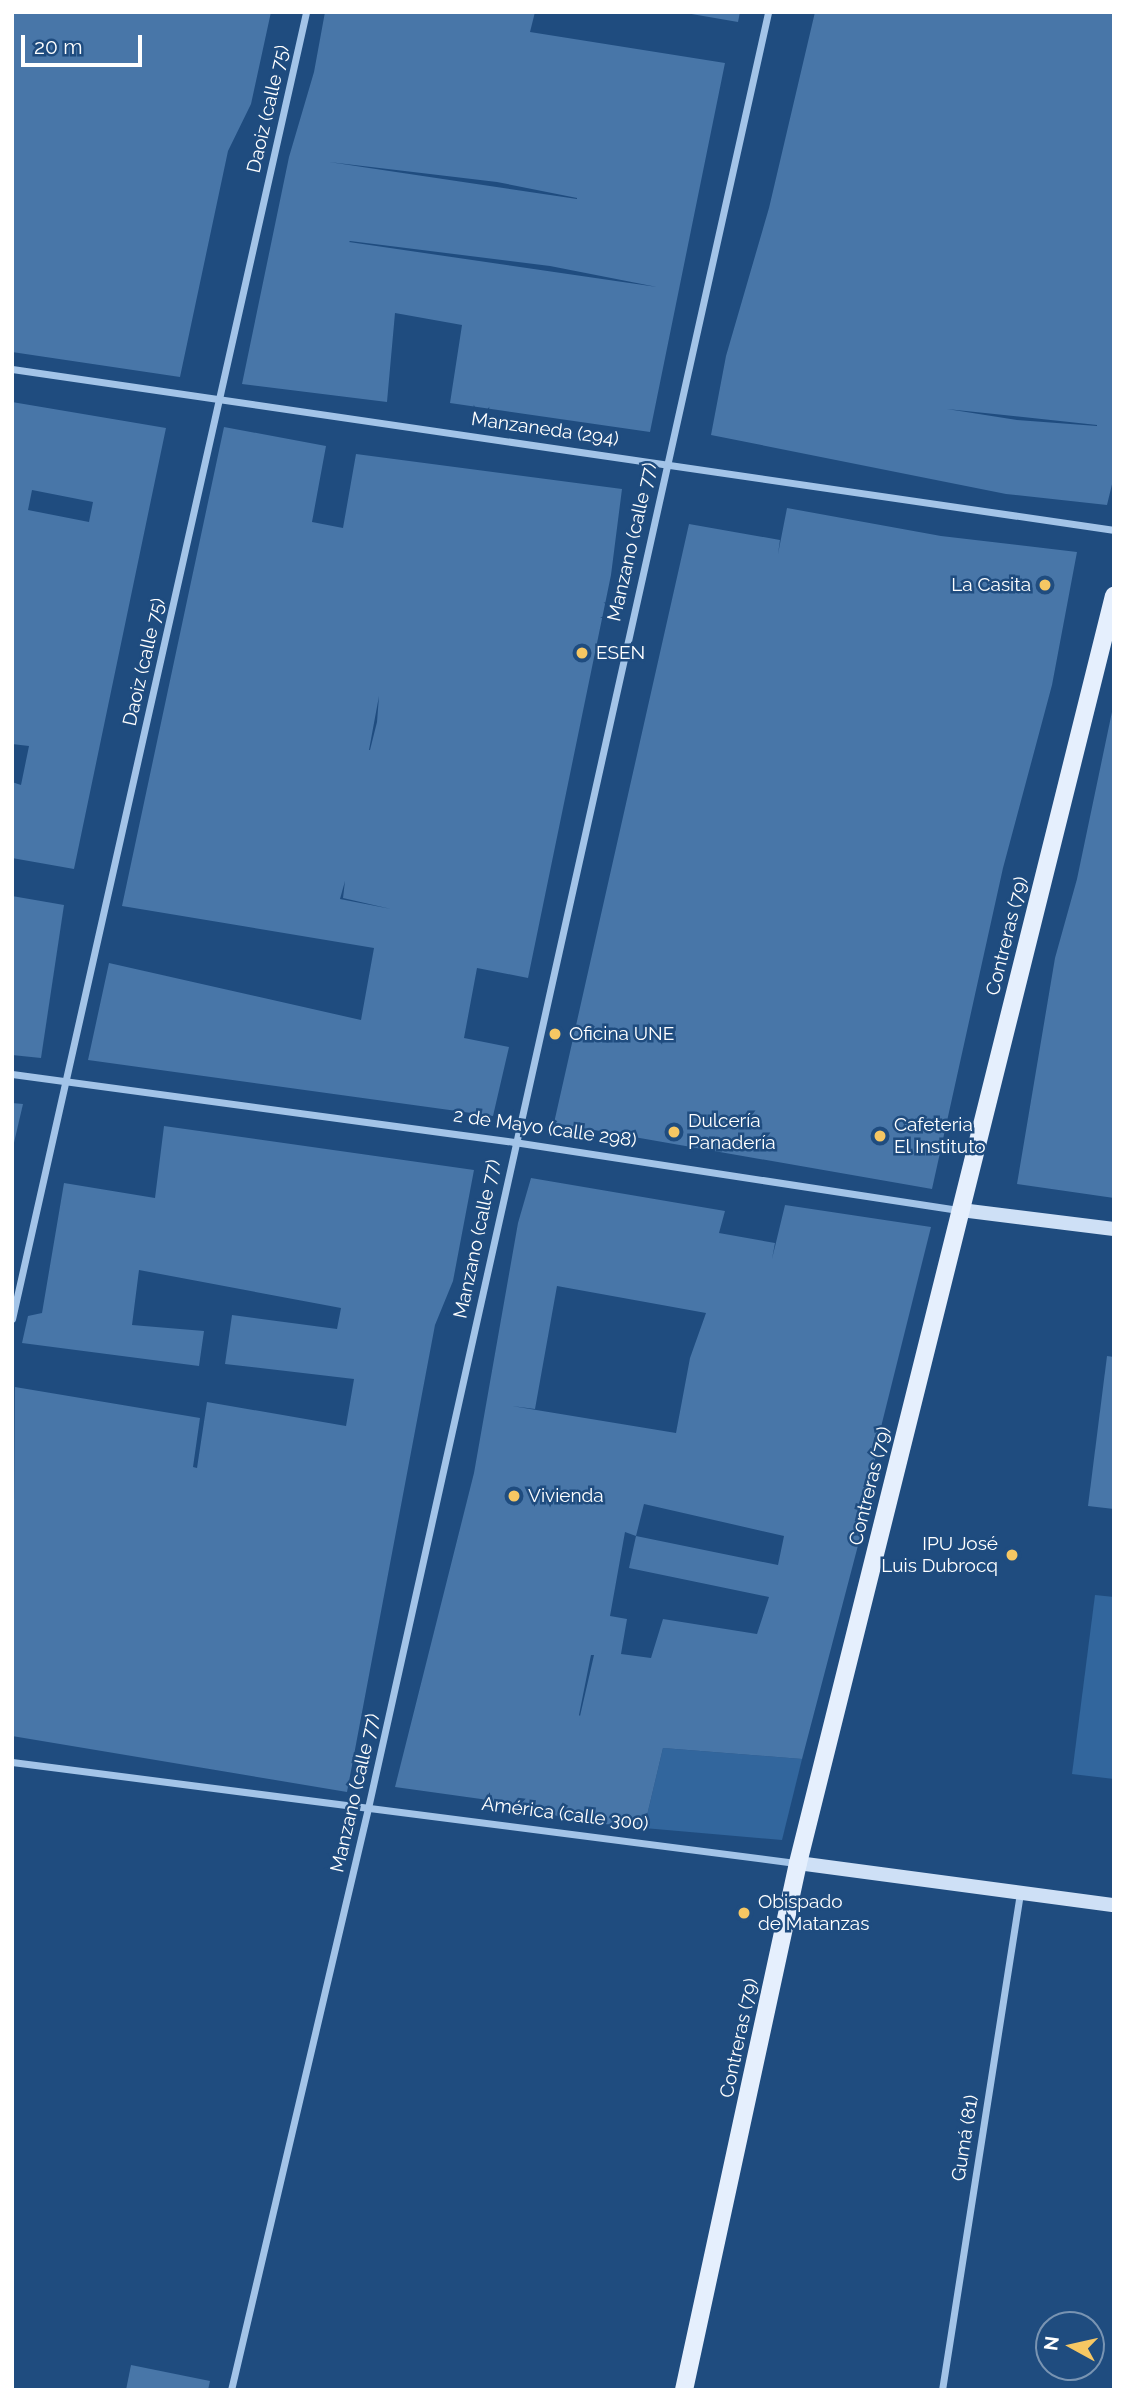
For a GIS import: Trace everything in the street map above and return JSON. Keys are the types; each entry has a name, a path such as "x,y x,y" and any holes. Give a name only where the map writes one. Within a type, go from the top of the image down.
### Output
{"main road":[{"name":"Contreras (79)","path":"684,2390 798,1863 1114,596"},
{"name":"2 de Mayo (calle 298)","path":"961,1210 1114,1230"},
{"name":"América (calle 300)","path":"798,1863 1114,1905"}],"street":[{"name":"Daoiz (calle 75)","path":"12,1319 306,12"},
{"name":"Manzano (calle 77)","path":"231,2390 368,1808 514,1142 768,12"},
{"name":"Manzaneda (294)","path":"12,369 666,461 1114,530"},
{"name":"2 de Mayo (calle 298)","path":"12,1074 514,1142 961,1210"},
{"name":"América (calle 300)","path":"12,1762 798,1863"},
{"name":"Gumá (81)","path":"942,2390 1020,1892"}],"shaded area":[{"path":"1095,1595 1114,1597 1114,1779 1072,1774"},
{"path":"663,1748 802,1759 782,1840 644,1828"}],"building":[{"path":"12,12 271,12 251,104 228,151 180,377 12,352"},
{"path":"325,12 535,12 530,32 725,63 650,432 450,403 462,325 395,313 387,402 242,384 289,157 314,72","holes":["329,162 497,182 577,199","349,242 550,266 657,287"]},
{"path":"680,12 740,12 738,22"},
{"path":"815,12 1114,12 1114,476 1107,505 1006,494 711,435 726,356 769,208","holes":["947,409 1097,425 1017,420"]},
{"path":"12,402 166,428 74,869 12,858 12,782 21,785 29,746 12,744","holes":["32,490 93,502 89,522 28,510"]},
{"path":"224,427 326,446 312,522 343,528 356,454 622,489 611,575 528,978 477,968 464,1038 509,1047 493,1116 88,1060 109,963 361,1020 374,948 122,906","holes":["379,696 377,722 369,750","345,881 343,898 391,909 340,899"]},
{"path":"787,508 941,536 1077,552 1052,685 1003,868 932,1189 554,1123 689,524 780,540 778,554"},
{"path":"1113,707 1114,1198 1017,1184 1055,958 1077,879"},
{"path":"12,896 64,905 41,1058 12,1055"},
{"path":"12,1103 23,1104 13,1147 12,1147"},
{"path":"164,1126 474,1170 453,1281 435,1325 347,1792 12,1736 15,1387 200,1418 193,1467 197,1468 207,1402 346,1426 354,1379 225,1364 232,1315 337,1329 341,1308 139,1270 132,1325 204,1331 199,1366 22,1343 28,1316 42,1313 64,1183 155,1198"},
{"path":"531,1178 725,1211 719,1233 775,1243 772,1259 785,1205 931,1227 882,1423 861,1534 802,1759 663,1748 644,1828 585,1822 481,1799 395,1787 474,1473 518,1223","holes":["557,1286 706,1313 690,1358 676,1433 512,1406 535,1409","644,1504 784,1536 778,1565 636,1536","625,1532 636,1536 629,1568 769,1597 757,1634 663,1619 651,1658 621,1654 627,1619 610,1616","591,1655 594,1655 580,1716"]},
{"path":"1107,1356 1114,1357 1114,1509 1088,1506"},
{"path":"131,2365 210,2381 208,2390 126,2390"}],"place":[{"name":"La Casita","path":"1045,585"},
{"name":"ESEN","path":"582,653"},
{"name":"Oficina UNE","path":"555,1034"},
{"name":"Dulcería Panadería","path":"674,1132"},
{"name":"Cafeteria El Instituto","path":"880,1136"},
{"name":"Vivienda","path":"514,1496"},
{"name":"IPU José Luis Dubrocq","path":"1012,1555"},
{"name":"Obispado de Matanzas","path":"744,1913"}]}
